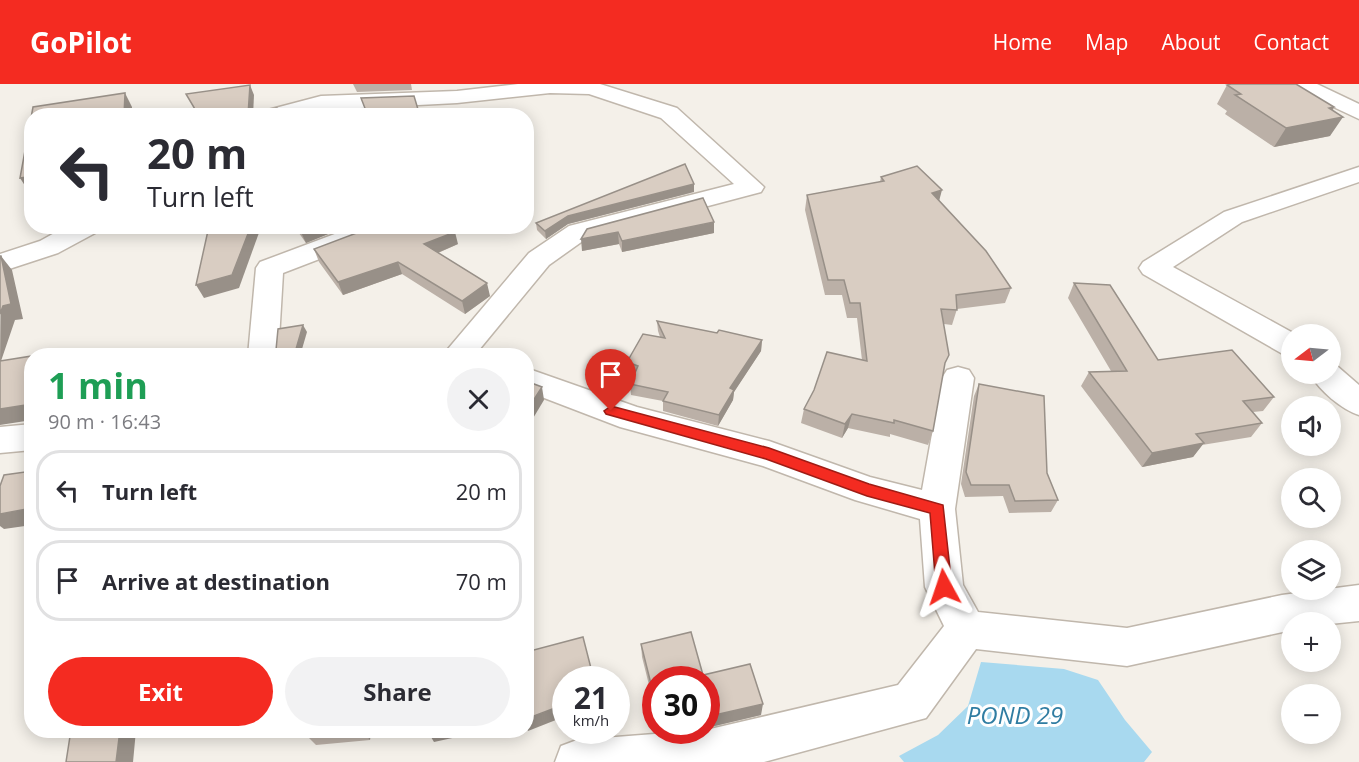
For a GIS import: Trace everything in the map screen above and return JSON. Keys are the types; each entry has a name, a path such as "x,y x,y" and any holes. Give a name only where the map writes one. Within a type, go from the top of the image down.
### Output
{"street":[{"path":"1300,84 1359,112"},
{"path":"302,108 321,103 457,97 550,87 591,87 669,113 752,187 578,232 539,259 464,348"},
{"path":"1281,340 1153,268 1233,217 1359,174"},
{"path":"0,263 49,247 73,234"},
{"path":"264,348 270,268 360,234"},
{"path":"958,378 938,509 944,587 966,629"},
{"path":"534,382 632,418 769,454 867,490 938,509"},
{"path":"1337,384 1359,403"},
{"path":"0,440 24,438"},
{"path":"966,629 1127,647 1282,613 1359,603"},
{"path":"577,762 703,752 789,735 911,703 966,629"}],"water":[{"name":"POND 29","path":"981,662 1064,669 1098,680 1125,720 1152,752 1144,762 904,762 899,756 938,735 968,706"}],"building":[{"path":"1296,84 1334,107 1329,108 1343,117 1286,128 1235,95 1241,94 1227,85"},
{"path":"250,85 248,108 194,108 186,94"},
{"path":"125,93 124,108 33,107"},
{"path":"414,96 418,108 365,108 361,98"},
{"path":"24,156 24,177 20,178"},
{"path":"685,164 694,184 568,216 545,231 536,223"},
{"path":"917,166 942,190 932,193 986,251 1011,288 956,295 957,310 941,309 949,355 945,363 933,431 894,420 894,423 852,414 845,424 804,409 814,390 827,352 867,361 860,303 850,303 844,280 828,280 807,195 884,181 881,177"},
{"path":"703,198 714,222 622,241 618,232 581,239 587,229"},
{"path":"207,234 248,234 232,275 196,285"},
{"path":"354,234 450,234 424,244 487,283 462,301 398,262 338,282 314,249"},
{"path":"0,256 11,304 3,306 0,314"},
{"path":"1074,283 1110,285 1158,360 1232,350 1274,397 1243,401 1262,423 1196,434 1204,443 1152,453 1089,372 1127,371"},
{"path":"657,321 717,333 719,330 762,340 730,388 734,390 719,415 663,401 668,392 630,384 638,366 627,362 643,334 665,338"},
{"path":"303,325 296,348 276,348 278,329"},
{"path":"24,357 24,405 0,409 0,361"},
{"path":"534,384 542,387 534,400"},
{"path":"979,384 1044,396 1047,473 1058,500 1015,501 1009,485 971,485 966,472"},
{"path":"24,472 24,510 0,514 0,486 4,475"},
{"path":"691,632 700,666 646,666 641,644"},
{"path":"583,637 590,666 552,666 552,709 534,716 534,650"},
{"path":"750,664 763,704 720,714 720,671"},
{"path":"70,738 119,738 116,762 66,762"}],"route":[{"path":"611,411 769,454 867,490 938,509 944,587"}]}
